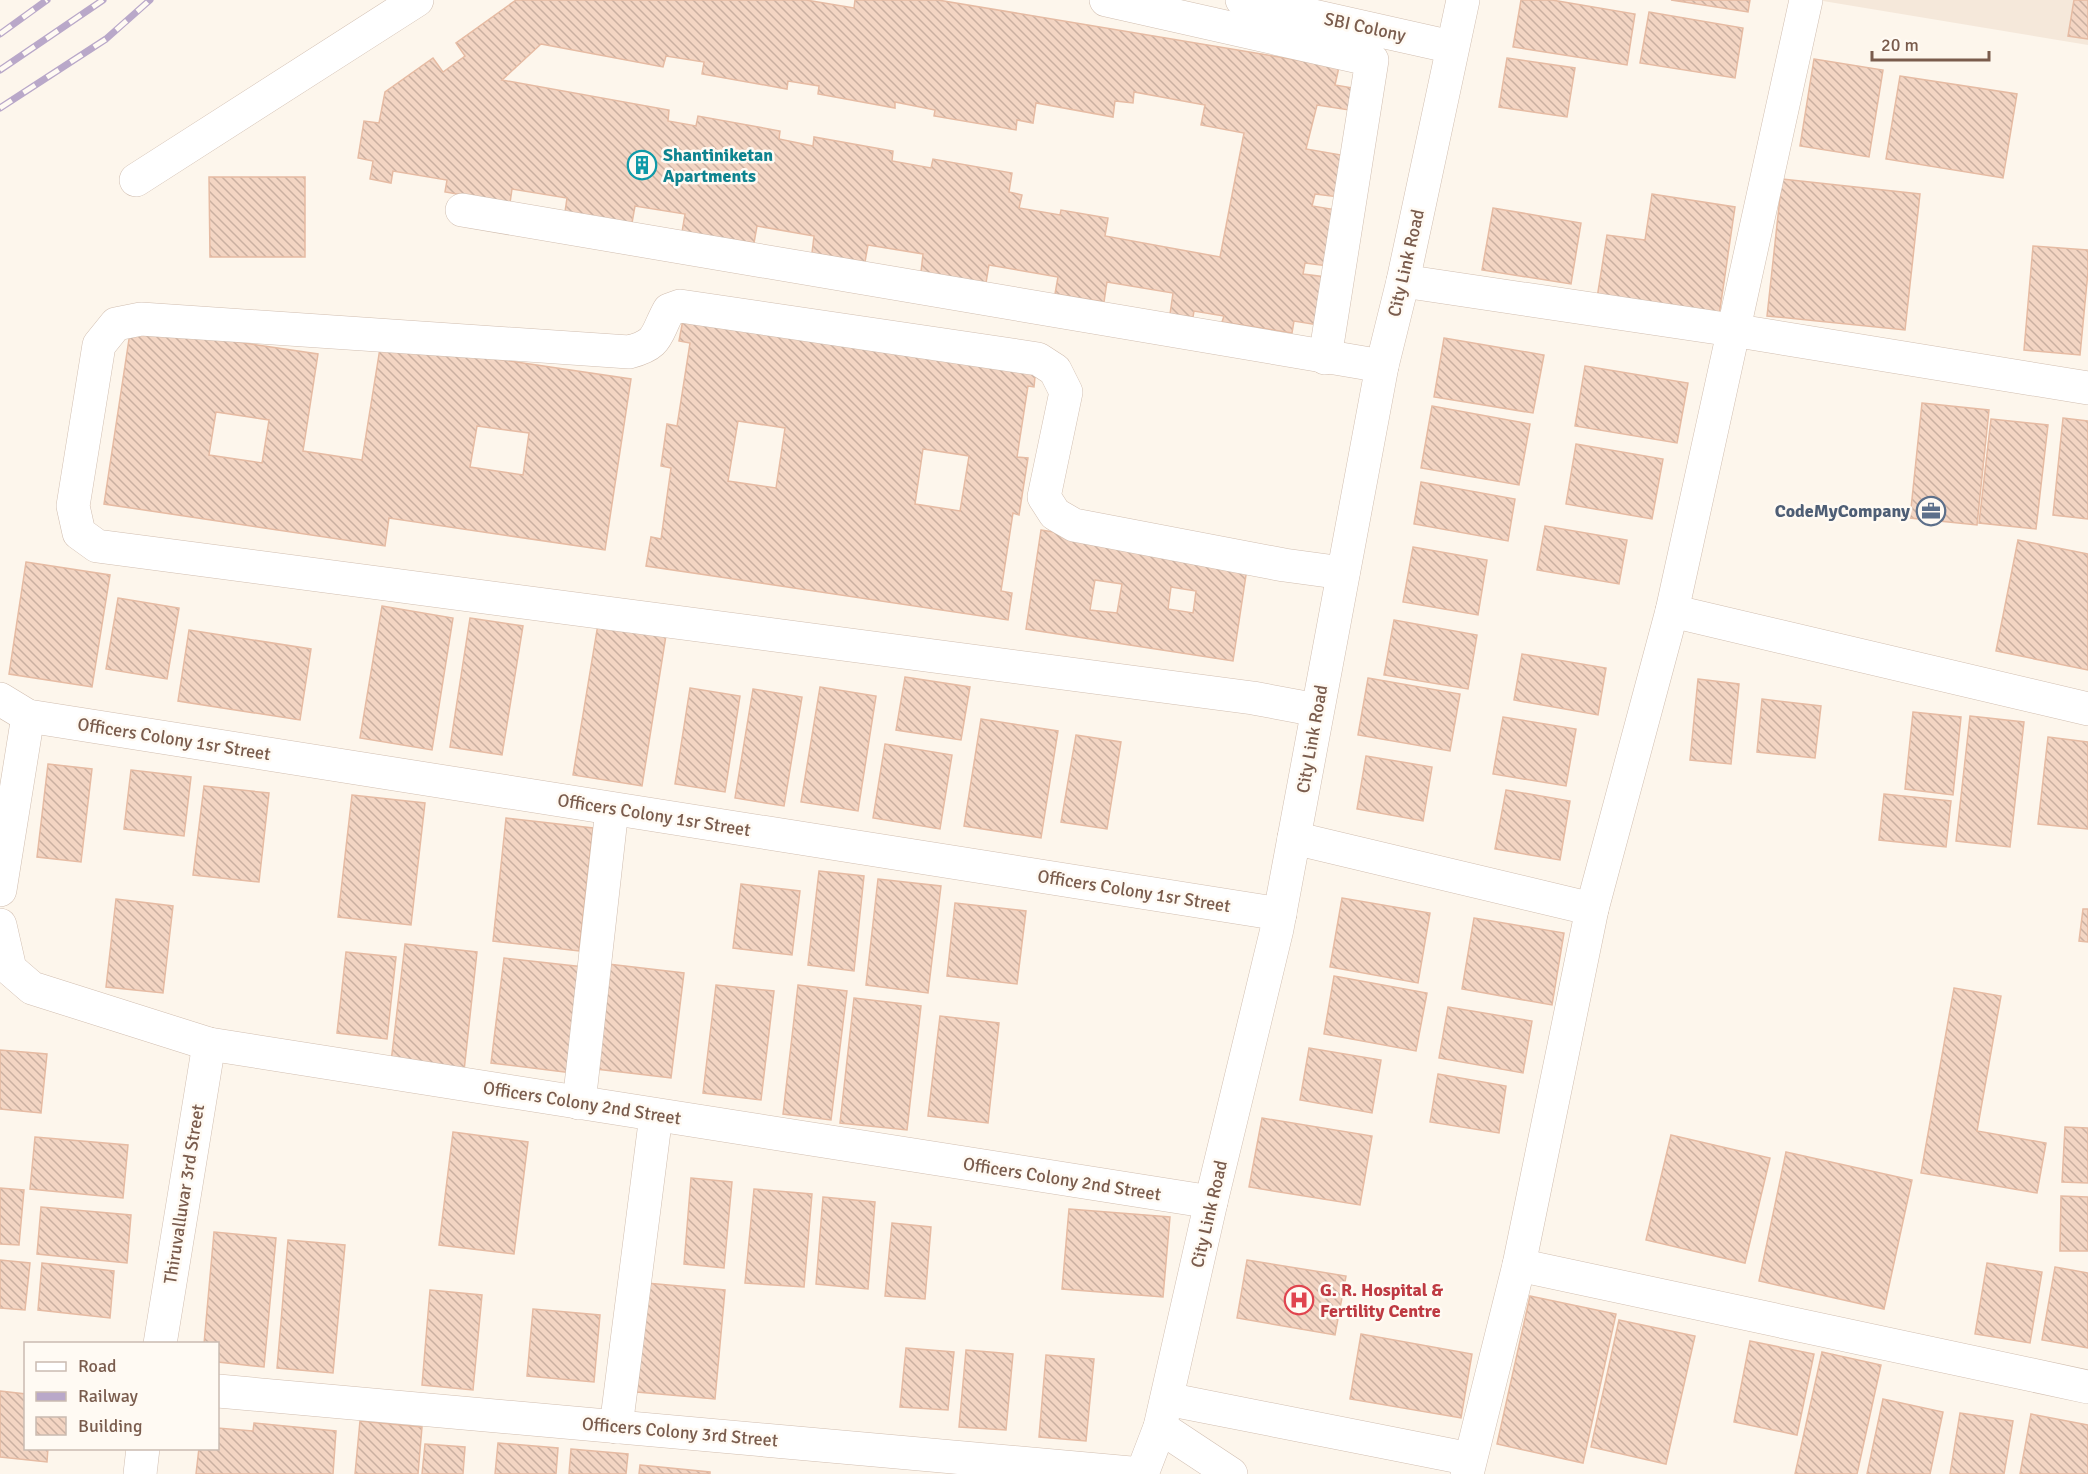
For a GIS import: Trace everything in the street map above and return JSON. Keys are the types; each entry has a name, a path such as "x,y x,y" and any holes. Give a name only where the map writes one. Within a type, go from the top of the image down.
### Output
{"street":[{"path":"136,180 417,0"},
{"path":"1106,0 1372,60 1325,358"},
{"name":"SBI Colony","path":"1242,0 1452,46"},
{"name":"City Link Road","path":"1142,1474 1163,1413 1211,1202 1281,914 1382,366 1403,281 1463,0"},
{"path":"1163,1413 1468,1467 1519,1265 1592,909 1672,611 1806,0"},
{"path":"462,210 1382,366"},
{"path":"1403,281 1732,330 2088,388"},
{"path":"1317,710 1264,700 97,546 79,533 73,506 99,345 116,324 141,319 629,352 654,342 669,310 680,306 1038,359 1055,370 1066,392 1044,497 1055,514 1074,525 1284,565 1343,573"},
{"path":"1672,611 2088,709"},
{"path":"0,699 28,716 0,890"},
{"name":"Officers Colony 1sr Street","path":"28,716 1281,914"},
{"path":"579,1103 612,809"},
{"path":"1294,838 1592,909"},
{"name":"Officers Colony 2nd Street","path":"0,925 10,969 32,988 209,1044 1211,1202"},
{"name":"Thiruvalluvar 3rd Street","path":"160,1342 209,1044"},
{"path":"616,1426 656,1115"},
{"path":"1519,1265 2088,1387"},
{"name":"Officers Colony 3rd Street","path":"219,1391 1142,1474"},
{"path":"1163,1413 1231,1474"},
{"path":"140,1474 143,1450"}],"shaded area":[{"path":"1817,0 2088,0 2088,45"}],"building":[{"name":"Shantiniketan Apartments","path":"516,0 806,0 854,8 855,0 938,0 1339,67 1335,85 1353,88 1349,110 1317,105 1306,149 1347,156 1339,197 1315,194 1312,206 1337,210 1328,266 1305,263 1303,274 1326,277 1318,325 1294,321 1292,333 1222,322 1224,316 1194,311 1193,317 1170,314 1173,293 1107,282 1104,302 1055,294 1058,277 989,265 986,283 921,272 923,254 868,245 865,262 812,253 814,236 757,226 754,243 682,232 685,214 635,206 632,223 565,212 567,198 512,189 510,203 445,192 447,180 393,171 391,183 370,179 373,161 358,158 364,121 379,123 385,92 433,58 443,72 465,56 456,43","holes":["541,44 663,67 666,56 704,62 702,74 787,89 788,81 819,86 818,94 895,108 895,102 935,110 934,116 1016,130 1017,120 1033,123 1036,103 1113,117 1115,101 1133,103 1134,92 1205,105 1201,125 1244,133 1220,257 1105,236 1108,218 1061,210 1060,215 1019,208 1022,195 1009,192 1012,173 933,159 931,168 892,161 893,151 814,137 813,146 779,139 780,131 698,116 696,126 668,121 669,110 502,80"]},
{"path":"1521,0 1552,0 1635,14 1627,65 1513,47"},
{"path":"1671,0 1750,0 1748,12"},
{"path":"2074,0 2088,0 2088,39 2068,36"},
{"path":"1649,12 1743,28 1735,78 1640,63"},
{"path":"1507,58 1575,68 1567,117 1499,107"},
{"path":"1814,59 1883,70 1869,157 1800,146"},
{"path":"1900,76 2017,94 2003,178 1886,159"},
{"path":"209,177 305,177 305,257 210,257"},
{"path":"1782,179 1920,194 1905,330 1767,316"},
{"path":"1652,194 1735,207 1719,316 1597,298 1607,235 1645,240"},
{"path":"1493,208 1581,223 1571,284 1482,270"},
{"path":"2033,246 2088,250 2080,355 2024,350"},
{"path":"684,314 1036,367 1034,387 1028,386 1017,457 1028,458 1019,515 1013,513 1001,591 1012,593 1008,620 646,566 651,537 661,539 671,468 661,466 667,424 677,426 690,343 679,341","holes":["738,421 785,428 776,488 728,481","923,449 969,456 960,511 915,504"]},
{"path":"131,326 318,354 303,451 362,460 381,342 631,379 605,550 389,518 385,546 104,504","holes":["216,412 269,420 262,463 209,455","477,426 529,433 523,475 470,467"]},
{"path":"1444,338 1544,355 1533,413 1434,397"},
{"path":"1585,366 1688,383 1677,443 1575,426"},
{"path":"1922,403 1989,410 1977,525 1910,518"},
{"path":"1432,406 1530,424 1519,485 1421,468"},
{"path":"2063,418 2088,421 2088,519 2053,515"},
{"path":"1991,419 2048,425 2036,529 1979,523"},
{"path":"1576,444 1663,459 1652,519 1566,504"},
{"path":"1421,482 1515,499 1508,541 1414,524"},
{"path":"1545,526 1627,540 1619,584 1537,570"},
{"path":"1041,530 1248,562 1233,661 1026,629","holes":["1095,580 1122,584 1117,613 1090,610","1171,587 1196,591 1193,613 1168,609"]},
{"path":"2018,540 2088,554 2088,670 1996,651"},
{"path":"1413,547 1487,560 1478,615 1403,602"},
{"path":"26,562 110,575 92,687 9,674"},
{"path":"118,598 179,608 167,679 106,669"},
{"path":"382,606 453,618 432,750 360,738"},
{"path":"470,618 523,626 502,755 450,747"},
{"path":"599,618 667,629 642,786 573,775"},
{"path":"1394,620 1477,635 1468,689 1384,675"},
{"path":"189,630 311,649 300,720 178,701"},
{"path":"1522,654 1606,668 1598,715 1514,700"},
{"path":"905,677 970,687 961,740 896,730"},
{"path":"1368,678 1460,694 1450,751 1358,735"},
{"path":"1698,679 1739,684 1731,764 1690,760"},
{"path":"820,687 876,696 858,811 801,802"},
{"path":"690,688 740,696 725,792 675,784"},
{"path":"753,689 802,697 784,806 735,798"},
{"path":"1762,699 1821,706 1815,758 1757,752"},
{"path":"1913,712 1961,717 1953,795 1905,789"},
{"path":"1970,716 2024,722 2010,847 1956,841"},
{"path":"1503,717 1576,729 1566,786 1493,774"},
{"path":"981,719 1058,731 1041,838 964,826"},
{"path":"1076,735 1121,742 1107,829 1061,822"},
{"path":"2048,737 2088,742 2088,829 2038,824"},
{"path":"885,744 952,755 940,829 873,818"},
{"path":"1366,756 1432,767 1423,821 1357,809"},
{"path":"48,764 92,769 81,862 37,857"},
{"path":"131,770 191,777 184,836 124,829"},
{"path":"204,786 269,793 259,882 193,875"},
{"path":"1506,790 1570,801 1560,860 1495,849"},
{"path":"1884,794 1951,801 1946,847 1879,840"},
{"path":"352,795 425,803 411,925 338,917"},
{"path":"506,818 593,828 579,951 493,941"},
{"path":"819,871 864,876 854,971 808,965"},
{"path":"878,879 941,886 928,993 866,985"},
{"path":"741,884 800,891 792,955 733,948"},
{"path":"1342,898 1430,913 1418,983 1330,967"},
{"path":"116,899 173,906 163,993 106,987"},
{"path":"955,903 1026,911 1017,984 947,976"},
{"path":"2083,909 2088,909 2088,942 2079,941"},
{"path":"1474,918 1564,933 1552,1005 1462,989"},
{"path":"405,944 477,952 464,1071 391,1062"},
{"path":"346,952 396,957 387,1039 337,1033"},
{"path":"504,958 584,967 572,1073 491,1063"},
{"path":"608,964 684,973 671,1078 596,1069"},
{"path":"1334,976 1427,993 1416,1051 1324,1034"},
{"path":"716,985 774,991 761,1100 703,1093"},
{"path":"798,985 847,991 831,1120 783,1114"},
{"path":"1954,988 2001,996 1977,1131 2046,1143 2037,1193 1921,1173"},
{"path":"854,998 921,1006 907,1130 840,1123"},
{"path":"1448,1007 1532,1021 1523,1073 1439,1058"},
{"path":"940,1016 999,1023 988,1123 928,1116"},
{"path":"1309,1048 1381,1060 1372,1113 1300,1100"},
{"path":"0,1050 47,1054 41,1113 0,1109"},
{"path":"1438,1074 1506,1086 1499,1133 1430,1122"},
{"path":"1262,1118 1372,1136 1360,1205 1249,1187"},
{"path":"2065,1127 2088,1128 2088,1183 2062,1182"},
{"path":"453,1132 528,1142 514,1254 439,1245"},
{"path":"1671,1135 1770,1158 1745,1263 1646,1240"},
{"path":"35,1137 128,1145 123,1198 30,1189"},
{"path":"1786,1152 1912,1180 1884,1309 1759,1281"},
{"path":"691,1178 732,1182 724,1268 684,1264"},
{"path":"0,1188 24,1190 19,1245 0,1244"},
{"path":"754,1189 812,1194 804,1287 745,1283"},
{"path":"2061,1196 2088,1197 2088,1251 2060,1251"},
{"path":"823,1197 875,1202 868,1289 816,1284"},
{"path":"41,1207 131,1215 127,1263 37,1254"},
{"path":"1069,1209 1170,1217 1163,1297 1062,1289"},
{"path":"892,1223 931,1227 925,1299 885,1296"},
{"path":"214,1232 276,1238 264,1367 219,1362 219,1342 204,1342"},
{"path":"288,1240 345,1245 333,1373 277,1368"},
{"path":"0,1260 30,1263 25,1310 0,1308"},
{"path":"1247,1260 1346,1276 1335,1335 1237,1318"},
{"path":"42,1263 114,1271 110,1318 38,1310"},
{"path":"1987,1263 2042,1272 2030,1343 1975,1334"},
{"path":"2055,1267 2088,1273 2088,1348 2042,1340"},
{"path":"646,1283 725,1290 715,1399 637,1392"},
{"path":"430,1290 482,1295 473,1390 422,1385"},
{"path":"1530,1296 1616,1314 1583,1463 1497,1444"},
{"path":"533,1309 600,1315 594,1382 527,1376"},
{"path":"1619,1320 1695,1336 1666,1464 1591,1447"},
{"path":"1361,1334 1472,1354 1461,1418 1350,1399"},
{"path":"1750,1341 1814,1354 1797,1435 1734,1422"},
{"path":"906,1348 954,1352 948,1410 900,1407"},
{"path":"966,1350 1013,1354 1006,1430 959,1427"},
{"path":"1822,1352 1881,1365 1857,1474 1795,1474"},
{"path":"1046,1355 1094,1359 1086,1441 1039,1437"},
{"path":"0,1391 24,1394 24,1450 48,1450 47,1462 0,1457"},
{"path":"1883,1399 1943,1412 1930,1474 1867,1474"},
{"path":"1960,1413 2013,1421 2004,1474 1950,1474"},
{"path":"2031,1414 2088,1425 2088,1474 2020,1474"},
{"path":"360,1421 422,1427 418,1474 355,1474"},
{"path":"254,1423 336,1431 333,1474 196,1474 199,1450 219,1450 219,1428 253,1431"},
{"path":"498,1443 558,1448 556,1474 495,1474"},
{"path":"425,1444 465,1447 463,1474 422,1474"},
{"path":"571,1449 628,1454 626,1474 569,1474"},
{"path":"640,1465 710,1472 710,1474 639,1474"}],"railway":[{"path":"0,34 47,0"},
{"path":"0,70 103,0"},
{"path":"0,108 106,39 150,0"}],"place":[{"name":"Shantiniketan Apartments","path":"642,165"},
{"name":"CodeMyCompany","path":"1931,511"},
{"name":"G. R. Hospital & Fertility Centre","path":"1299,1300"}]}
